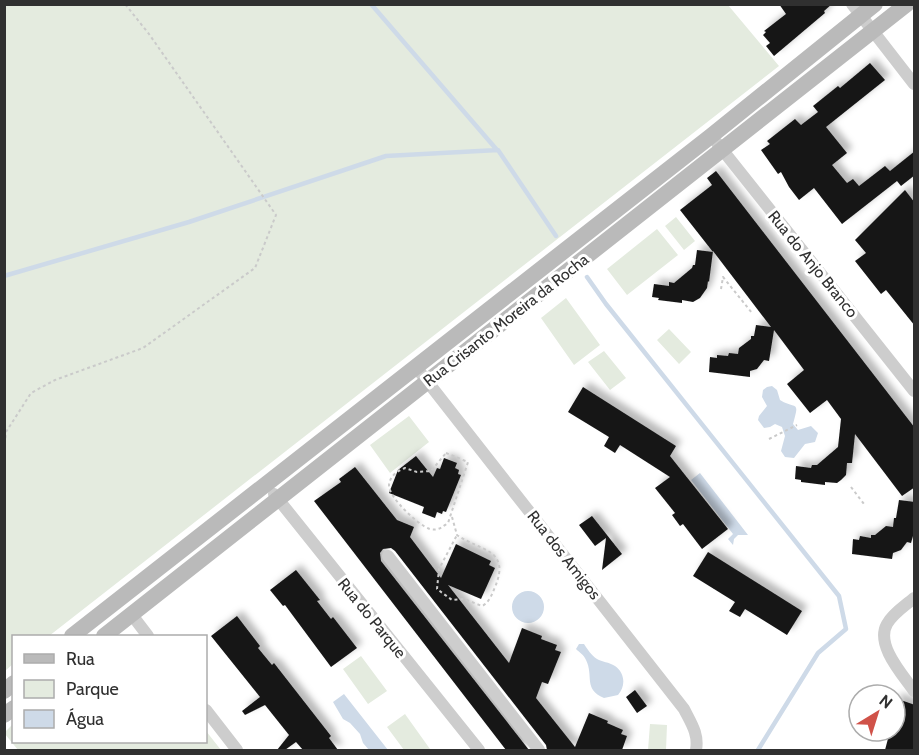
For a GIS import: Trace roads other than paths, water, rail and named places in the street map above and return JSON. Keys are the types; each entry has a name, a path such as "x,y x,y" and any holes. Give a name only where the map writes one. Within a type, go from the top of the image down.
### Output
{"main road":[{"name":"Rua Crisanto Moreira da Rocha","path":"73,635 711,136 856,10 875,4"},
{"name":"Rua Crisanto Moreira da Rocha","path":"105,635 907,4"},
{"path":"119,599 132,615"}],"street":[{"path":"856,10 915,84"},
{"name":"Rua do Anjo Branco","path":"711,136 915,391"},
{"name":"Rua dos Amigos","path":"416,367 579,572 684,709 698,740 696,750"},
{"name":"Rua do Parque","path":"266,485 479,750"},
{"path":"388,556 539,750"},
{"path":"915,598 894,614 884,634 888,655 915,691"},
{"path":"132,615 147,635"},
{"path":"207,711 237,750"}],"water":[{"path":"772,386 777,390 780,400 795,406 793,424 798,430 811,426 818,433 815,442 805,444 794,458 785,457 781,451 785,436 782,427 775,424 764,428 758,420 767,406 762,397 763,390"},
{"path":"700,473 748,535 738,535 733,545 728,539 733,534 691,480"},
{"path":"528,591 539,596 544,607 539,618 528,623 517,618 512,607 517,596"},
{"path":"579,644 584,644 597,659 618,669 623,684 618,695 604,698 593,691 586,660 576,649"},
{"path":"344,694 388,750 369,750 360,734 343,719 333,702"}],"waterway":[{"path":"371,4 497,150"},
{"path":"4,276 189,222 386,156 498,150 556,236"},
{"path":"587,277 606,304 839,596 846,629 818,653 758,750"}]}
